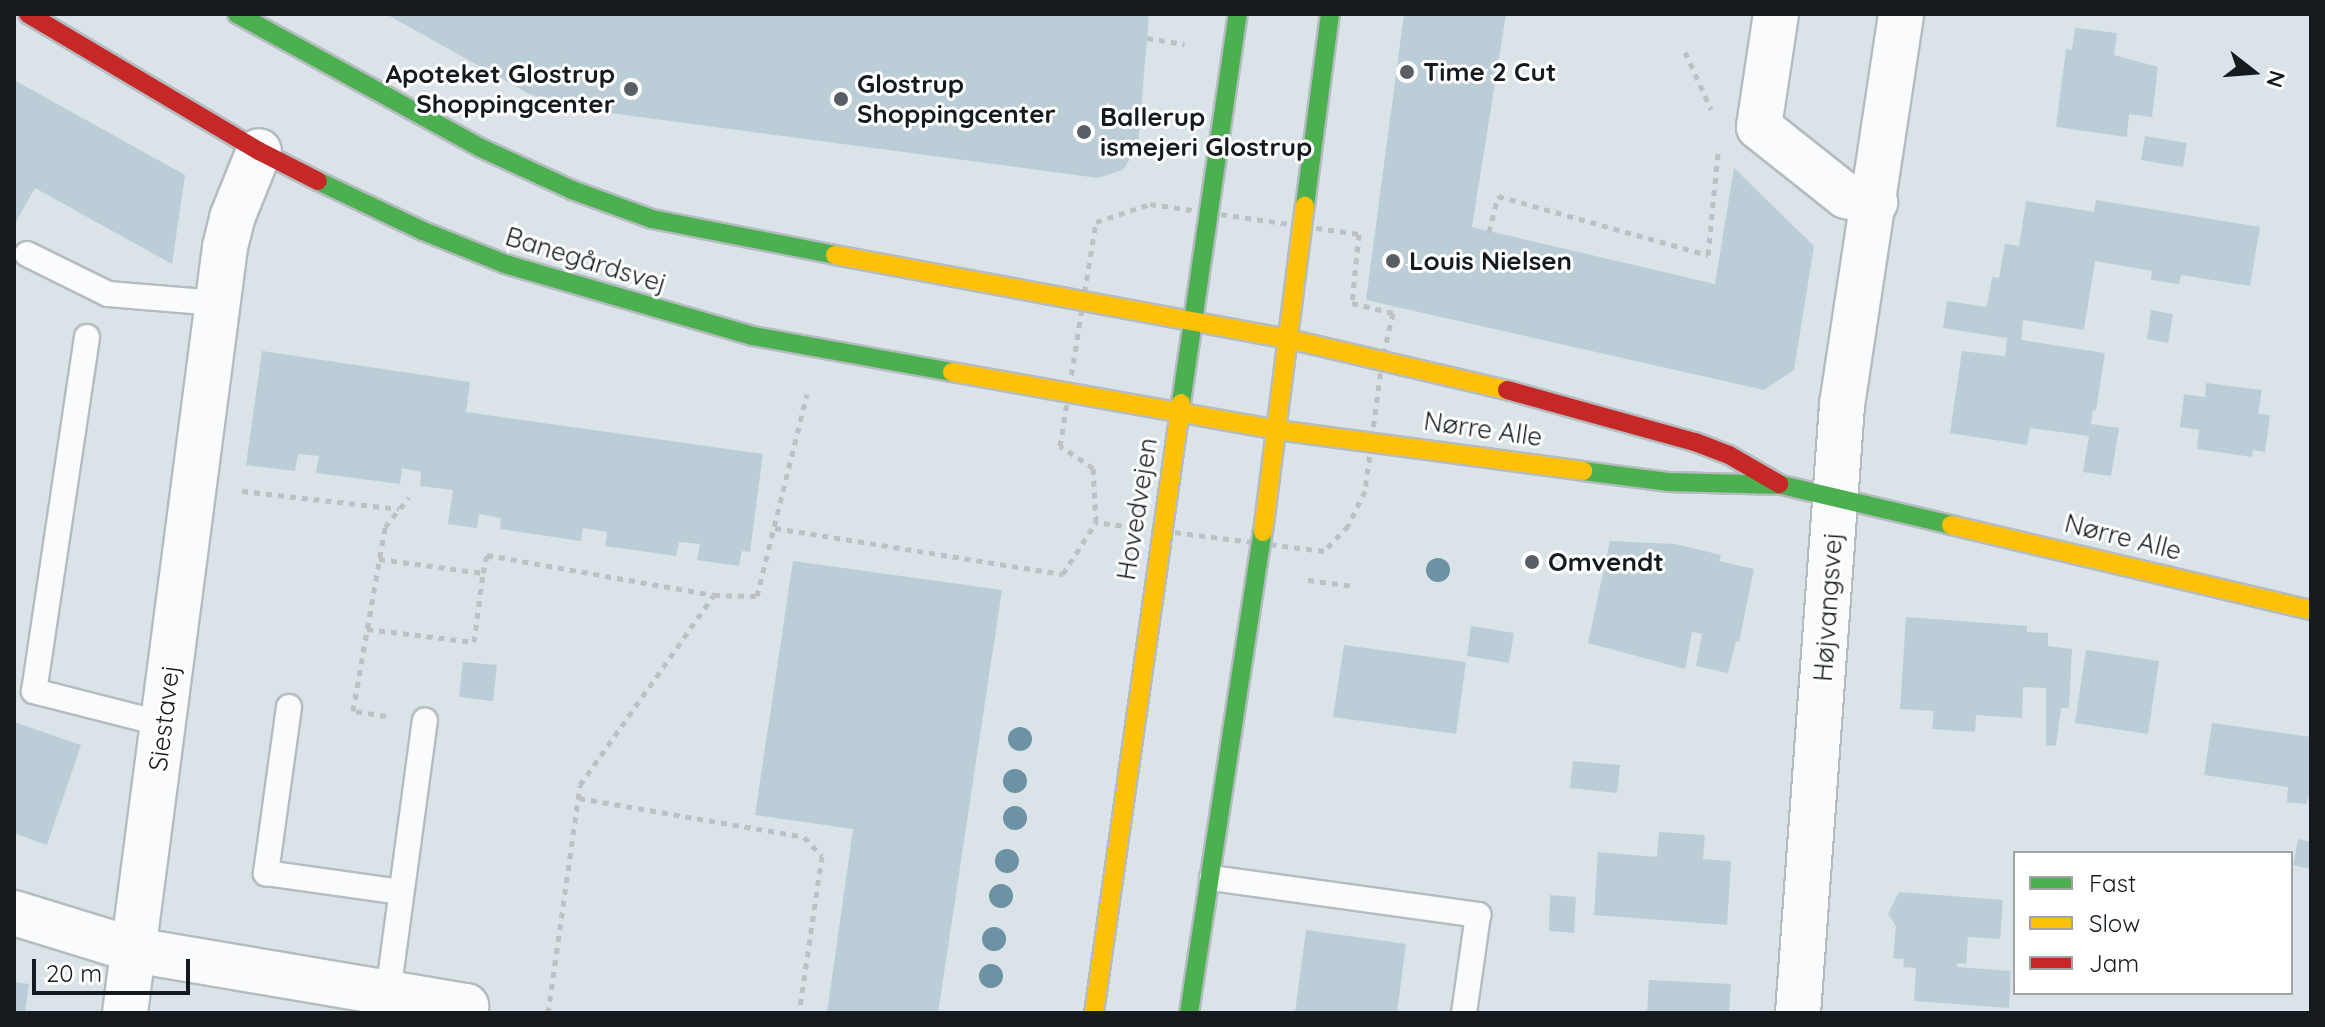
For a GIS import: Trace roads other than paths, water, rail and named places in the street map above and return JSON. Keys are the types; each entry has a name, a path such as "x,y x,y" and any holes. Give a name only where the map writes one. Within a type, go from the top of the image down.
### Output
{"street":[{"name":"Banegårdsvej","path":"28,14 259,151 344,195 505,264 681,317 818,350 1178,413"},
{"path":"237,14 481,148 572,190 652,219 1289,339"},
{"name":"Hovedvejen","path":"1094,1013 1178,413 1238,14"},
{"path":"1189,1013 1212,878 1277,430 1330,14"},
{"path":"1776,14 1759,127 1846,196 1875,202"},
{"name":"Højvangsvej","path":"1798,1013 1842,405 1901,14"},
{"name":"Siestavej","path":"125,1013 217,303 232,218 259,151"},
{"name":"Nørre Alle","path":"1289,339 1576,407 1695,442 1729,455 1782,485"},
{"name":"Nørre Alle","path":"1178,413 1277,430 1669,482 1782,485 2311,610"},
{"path":"14,913 134,950 466,1006 465,1013"}],"lane":[{"path":"27,254 108,294 217,303"},
{"path":"87,337 34,691 163,724"},
{"path":"289,707 266,873 401,892"},
{"path":"388,993 425,721"},
{"path":"1212,878 1478,915 1464,1013"}],"place":[{"name":"Time 2 Cut","path":"1407,72"},
{"name":"Apoteket Glostrup Shoppingcenter","path":"631,89"},
{"name":"Glostrup Shoppingcenter","path":"841,99"},
{"name":"Ballerup ismejeri Glostrup","path":"1084,132"},
{"name":"Louis Nielsen","path":"1393,261"},
{"name":"Omvendt","path":"1532,562"}]}
